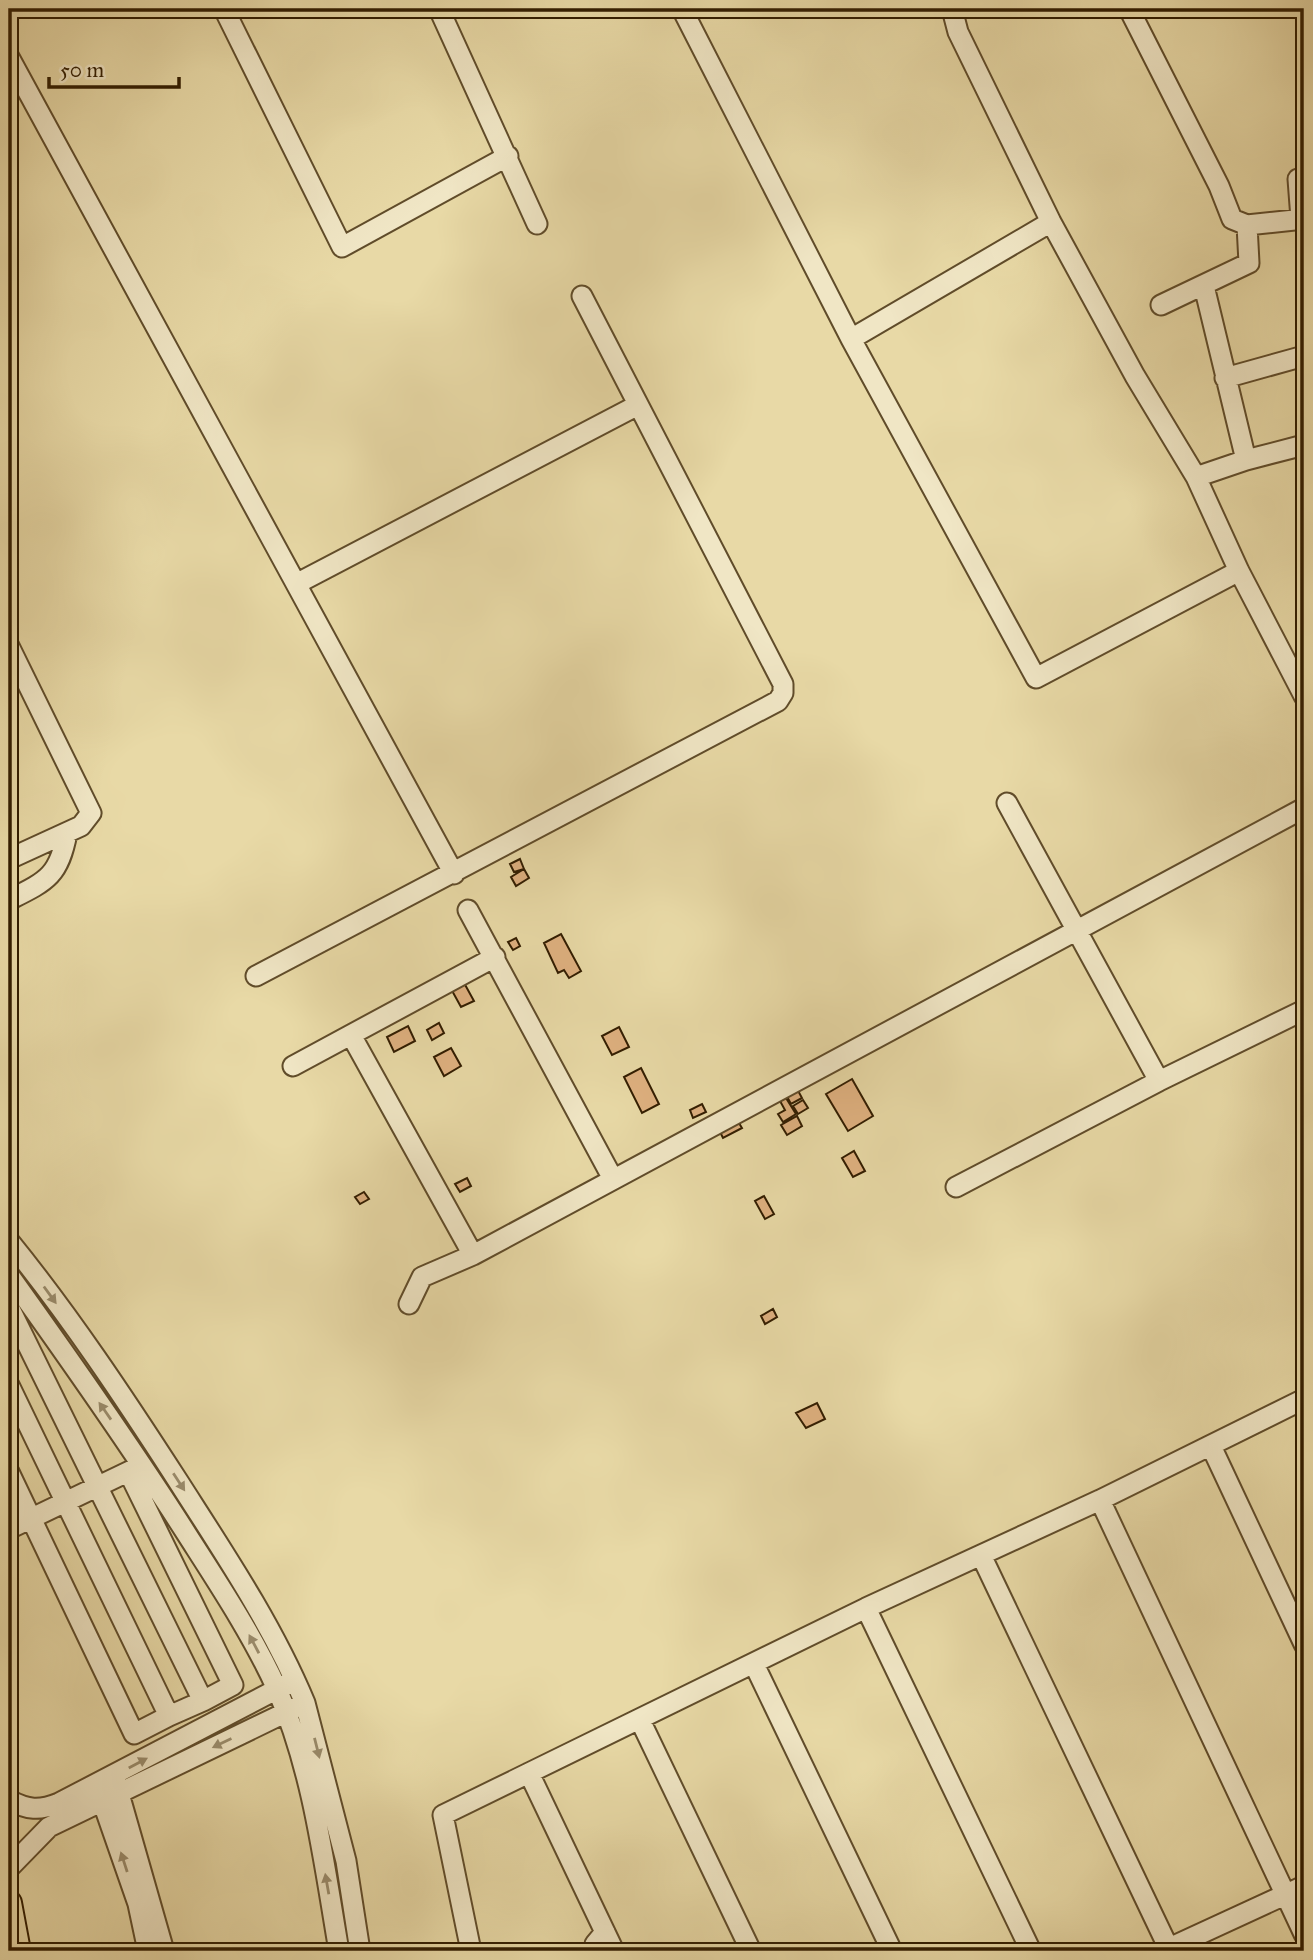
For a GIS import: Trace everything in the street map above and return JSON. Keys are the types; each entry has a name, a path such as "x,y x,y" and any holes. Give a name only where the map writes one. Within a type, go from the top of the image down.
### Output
{"main road":[{"path":"9,1903 18,1951"}],"street":[{"path":"224,9 342,247 508,156"},
{"path":"439,9 537,224"},
{"path":"682,9 851,339 1035,678 1239,570"},
{"path":"952,9 958,32 1051,222 1135,376 1196,477 1239,570 1304,696"},
{"path":"1129,9 1219,186 1232,219 1247,225 1303,219 1298,179 1304,179"},
{"path":"9,57 454,874"},
{"path":"851,339 1051,222"},
{"path":"1161,305 1250,263 1247,225"},
{"path":"1204,286 1246,460"},
{"path":"256,976 778,701 783,693 783,684 582,296"},
{"path":"1225,378 1304,356"},
{"path":"296,583 638,405"},
{"path":"1196,477 1304,445"},
{"path":"9,646 91,813 88,821 67,833 9,859"},
{"path":"1007,803 1158,1081"},
{"path":"410,1304 422,1278 473,1255 1304,808"},
{"path":"9,900 40,884 54,873 62,858 67,833"},
{"path":"468,910 613,1179"},
{"path":"293,1066 495,957"},
{"path":"956,1186 1158,1081 1304,1010"},
{"path":"351,1035 473,1255"},
{"path":"9,1241 89,1349 160,1453 242,1581 296,1680 305,1703 346,1861 360,1951"},
{"path":"9,1275 136,1469 219,1584 277,1689 318,1830 339,1951"},
{"path":"9,1307 203,1701"},
{"path":"9,1385 169,1716"},
{"path":"471,1951 443,1815 866,1608 1100,1500 1304,1399"},
{"path":"1210,1446 1304,1644"},
{"path":"9,1529 136,1469"},
{"path":"9,1472 134,1734 233,1685 136,1469"},
{"path":"1100,1500 1304,1934"},
{"path":"981,1555 1167,1950 1304,1886"},
{"path":"866,1608 1031,1951"},
{"path":"754,1664 892,1951"},
{"path":"9,1868 39,1834 108,1789 296,1680"},
{"path":"9,1800 30,1810 43,1810 108,1789 305,1703"},
{"path":"640,1720 751,1951"},
{"path":"529,1773 614,1951"},
{"path":"108,1789 148,1951"},
{"path":"108,1789 164,1951"},
{"path":"596,1951 595,1944 605,1932"}],"building":[{"path":"520,859 524,869 514,872 510,864"},
{"path":"524,869 529,878 516,886 511,877"},
{"path":"561,934 581,971 569,978 564,970 558,973 544,943"},
{"path":"516,938 520,946 513,950 508,942"},
{"path":"463,981 474,1001 461,1007 450,987"},
{"path":"439,1023 444,1033 432,1040 427,1030"},
{"path":"408,1026 415,1041 394,1052 387,1037"},
{"path":"619,1027 629,1047 612,1055 602,1036"},
{"path":"451,1048 461,1066 444,1076 434,1057"},
{"path":"641,1068 659,1104 642,1113 624,1077"},
{"path":"852,1079 873,1116 848,1131 826,1094"},
{"path":"795,1085 802,1098 791,1104 784,1091"},
{"path":"786,1098 796,1114 783,1122 778,1114 785,1110 780,1101"},
{"path":"803,1100 808,1108 798,1114 793,1106"},
{"path":"702,1104 706,1112 693,1118 690,1110"},
{"path":"797,1116 802,1126 787,1135 781,1125"},
{"path":"736,1118 742,1128 723,1138 718,1128"},
{"path":"854,1151 865,1171 853,1177 842,1158"},
{"path":"467,1178 471,1186 460,1192 455,1184"},
{"path":"364,1192 369,1199 360,1204 355,1197"},
{"path":"764,1196 774,1214 765,1219 755,1201"},
{"path":"773,1309 777,1317 765,1324 761,1316"},
{"path":"817,1403 825,1419 806,1428 796,1413"}]}
